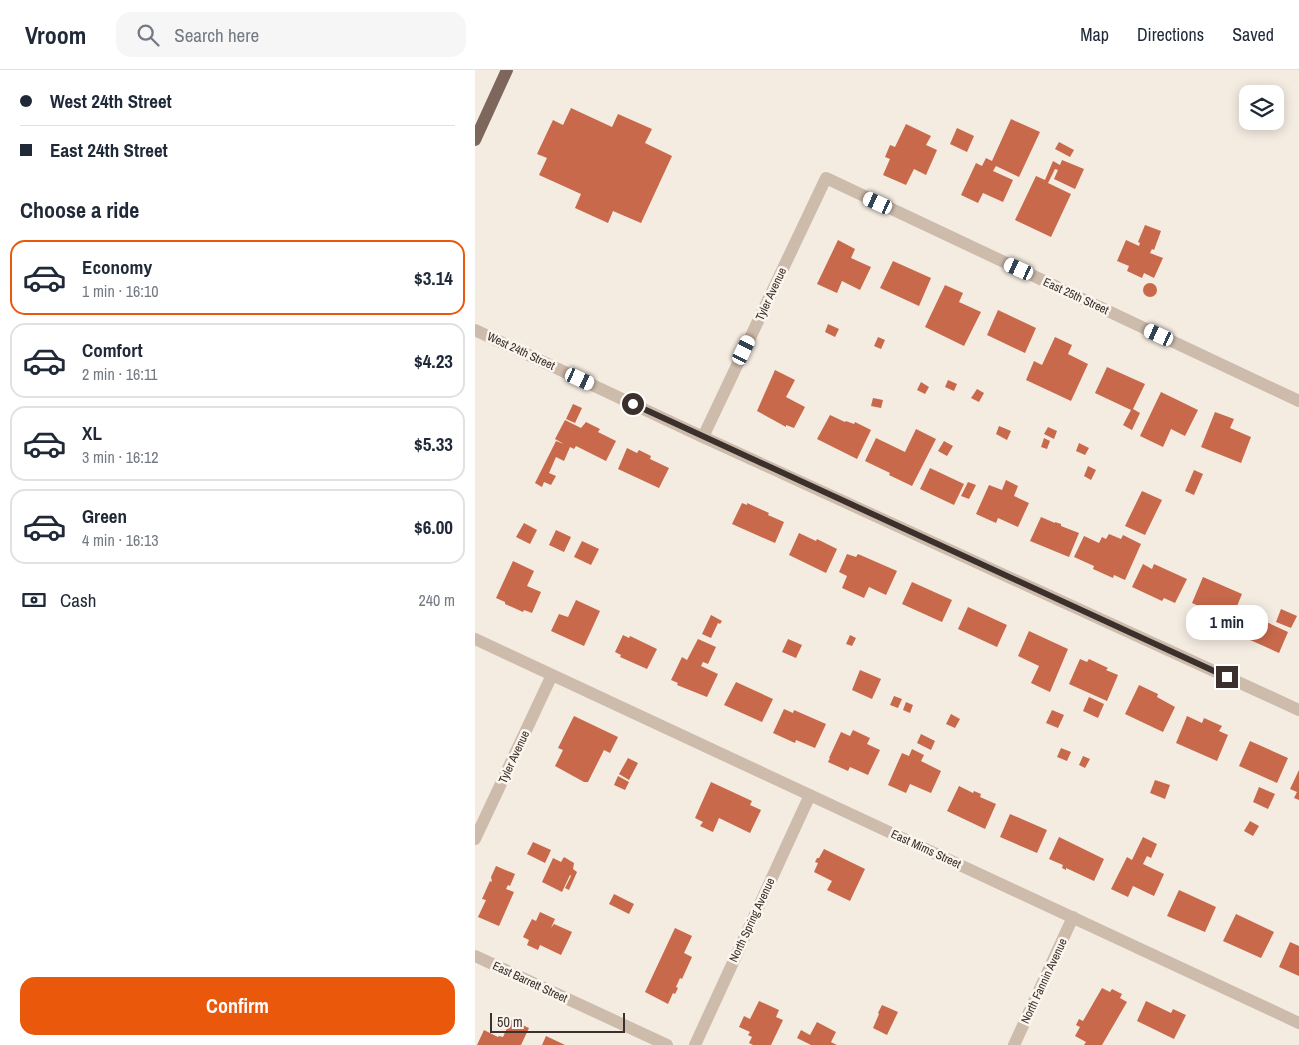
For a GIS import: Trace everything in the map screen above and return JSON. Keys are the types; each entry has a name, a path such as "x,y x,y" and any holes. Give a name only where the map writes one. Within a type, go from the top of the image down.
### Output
{"main road":[{"path":"475,140 507,70"}],"street":[{"name":"East 25th Street","path":"826,178 1299,401"},
{"name":"Tyler Avenue","path":"703,437 826,178"},
{"name":"West 24th Street","path":"475,330 703,437 1299,710"},
{"name":"East Mims Street","path":"475,640 1299,1023"},
{"name":"Tyler Avenue","path":"475,840 552,675"},
{"name":"North Spring Avenue","path":"695,1045 810,795"},
{"name":"North Fannin Avenue","path":"1014,1045 1073,917"},
{"name":"East Barrett Street","path":"475,956 667,1045"}],"building":[{"path":"571,108 612,127 618,114 652,129 645,143 672,156 641,223 613,211 608,223 575,208 581,194 539,175 547,158 537,154 553,120 563,125"},
{"path":"1011,119 1040,132 1019,177 996,166 993,171 1013,180 1003,202 983,193 978,203 961,195 976,163 982,166 986,158 992,161"},
{"path":"906,124 931,136 926,145 937,150 926,175 914,169 906,185 883,175 890,159 885,157 890,145 895,147"},
{"path":"957,128 974,136 967,152 950,144"},
{"path":"1059,142 1074,150 1070,157 1055,149"},
{"path":"1062,160 1084,169 1075,189 1054,179 1058,170 1055,169 1048,183 1071,194 1051,237 1015,220 1036,176 1045,180 1053,161 1060,165"},
{"path":"1145,225 1161,231 1154,250 1152,249 1150,253 1163,258 1154,278 1144,273 1142,278 1127,271 1129,266 1117,261 1126,240 1139,246 1140,243 1138,242"},
{"path":"838,240 855,249 851,258 871,267 860,290 842,281 837,293 817,284"},
{"path":"893,261 931,278 919,306 880,288"},
{"path":"1150,283 1155,285 1157,290 1155,295 1150,297 1145,295 1143,290 1145,285"},
{"path":"945,285 963,293 959,302 981,312 964,346 925,327"},
{"path":"998,310 1036,328 1025,353 987,335"},
{"path":"828,324 839,329 835,337 825,332"},
{"path":"878,337 885,340 881,349 874,346"},
{"path":"1055,337 1072,345 1068,354 1088,364 1071,401 1026,380 1034,361 1042,365"},
{"path":"1107,367 1145,384 1133,409 1140,413 1132,430 1123,425 1131,410 1095,393"},
{"path":"775,370 795,380 786,397 805,407 794,428 786,425 786,427 757,411"},
{"path":"948,380 957,384 954,391 945,387"},
{"path":"921,382 929,387 925,394 917,390"},
{"path":"977,389 984,393 979,402 971,398"},
{"path":"1161,392 1198,410 1185,436 1171,429 1163,447 1140,436"},
{"path":"873,398 883,400 881,408 871,406"},
{"path":"573,404 582,408 575,423 566,419"},
{"path":"1215,412 1234,419 1230,428 1251,437 1241,463 1201,447"},
{"path":"830,415 845,422 854,424 855,422 871,430 857,459 817,439"},
{"path":"565,420 581,428 586,422 600,429 598,432 616,441 606,461 576,446 574,449 570,447 564,461 556,457 549,473 556,476 551,485 544,482 542,487 535,483 556,441 564,444 555,439"},
{"path":"999,426 1011,431 1007,440 996,434"},
{"path":"1048,427 1057,431 1054,439 1044,434"},
{"path":"916,429 936,439 912,486 865,461 876,438 905,452"},
{"path":"1044,438 1050,441 1047,449 1041,447"},
{"path":"944,441 953,446 947,456 938,451"},
{"path":"1079,443 1089,448 1085,455 1076,451"},
{"path":"627,448 637,453 639,450 651,456 650,459 669,468 659,488 618,469"},
{"path":"1088,466 1096,470 1091,480 1084,476"},
{"path":"930,468 964,484 954,505 920,489"},
{"path":"1194,470 1203,474 1194,495 1185,491"},
{"path":"1006,480 1018,486 1014,496 1029,503 1018,527 998,518 996,523 976,514 989,485 1002,490"},
{"path":"968,482 976,485 969,499 961,496"},
{"path":"1142,491 1162,500 1145,535 1125,526"},
{"path":"742,503 747,505 747,503 784,522 775,543 732,524"},
{"path":"1041,517 1079,533 1069,557 1030,541"},
{"path":"524,523 537,530 530,544 516,537"},
{"path":"556,530 571,537 564,552 549,545"},
{"path":"799,533 837,549 826,573 789,555"},
{"path":"1109,534 1121,539 1123,535 1141,544 1125,580 1114,575 1113,578 1093,569 1094,566 1074,557 1084,536 1099,543 1102,537 1106,539"},
{"path":"582,541 599,549 591,565 574,557"},
{"path":"847,554 856,557 858,554 897,571 886,595 869,587 864,598 842,588 847,576 839,572"},
{"path":"513,561 534,571 527,586 541,592 532,613 524,610 523,612 496,598"},
{"path":"1143,564 1152,569 1154,564 1187,579 1175,603 1164,598 1162,601 1132,587"},
{"path":"1203,577 1242,594 1227,630 1208,622 1212,612 1192,603"},
{"path":"912,582 952,600 942,622 902,604"},
{"path":"576,600 600,611 584,646 551,631 559,614 568,617"},
{"path":"968,607 1007,625 997,647 958,629"},
{"path":"1281,609 1297,616 1291,628 1276,622"},
{"path":"1249,614 1288,632 1279,653 1239,635"},
{"path":"711,615 722,621 720,624 718,623 711,638 702,634"},
{"path":"1029,631 1068,649 1050,692 1031,683 1039,666 1018,656"},
{"path":"623,635 629,638 630,636 657,649 647,669 620,657 621,655 615,652"},
{"path":"850,635 856,638 852,646 846,644"},
{"path":"698,639 716,647 708,664 703,662 701,666 718,674 707,697 677,685 678,683 671,680 682,657 687,660"},
{"path":"788,639 802,645 796,658 782,652"},
{"path":"1080,659 1087,662 1089,659 1118,675 1107,701 1069,684"},
{"path":"860,670 881,679 872,699 852,690"},
{"path":"736,682 773,699 762,722 724,705"},
{"path":"1139,685 1158,694 1157,697 1175,707 1163,732 1125,714"},
{"path":"894,696 902,699 898,708 890,705"},
{"path":"1089,697 1104,704 1098,718 1083,711"},
{"path":"906,702 913,705 910,713 903,710"},
{"path":"784,709 793,713 794,710 826,724 815,748 796,740 795,743 773,733"},
{"path":"1052,710 1064,715 1058,728 1046,723"},
{"path":"951,714 960,719 955,728 946,724"},
{"path":"574,716 618,737 610,753 604,750 588,782 584,782 555,766 563,750 558,748"},
{"path":"1187,716 1202,723 1204,718 1222,726 1219,731 1228,735 1217,761 1176,743"},
{"path":"853,730 870,738 867,744 880,750 868,775 850,767 848,771 828,762 841,732 850,736"},
{"path":"921,734 935,741 931,750 917,743"},
{"path":"1250,741 1288,758 1277,783 1239,766"},
{"path":"1061,748 1071,752 1067,761 1057,757"},
{"path":"912,749 924,755 921,761 941,771 931,793 910,784 906,793 888,785 902,753 909,756"},
{"path":"1083,756 1090,759 1085,768 1079,765"},
{"path":"628,758 638,763 629,780 619,774"},
{"path":"1299,770 1299,800 1294,798 1297,792 1290,789"},
{"path":"618,776 629,782 625,790 614,785"},
{"path":"1155,780 1170,785 1165,799 1150,793"},
{"path":"711,782 752,801 750,805 761,810 750,833 719,818 713,832 700,826 703,822 695,818"},
{"path":"959,786 973,793 974,791 981,794 980,797 996,804 985,829 947,811"},
{"path":"1259,787 1275,794 1268,809 1253,802"},
{"path":"1010,814 1047,830 1037,853 1000,837"},
{"path":"1250,821 1259,826 1253,836 1244,831"},
{"path":"1059,837 1104,859 1094,881 1066,868 1066,870 1062,868 1063,865 1049,859"},
{"path":"1143,837 1157,844 1151,858 1147,856 1143,864 1164,874 1154,896 1133,886 1128,897 1111,889 1127,857 1132,860"},
{"path":"533,842 551,850 545,863 527,854"},
{"path":"824,849 865,869 850,901 827,890 832,881 814,872 818,863 815,862"},
{"path":"564,857 574,863 573,869 577,872 569,890 565,888 570,875 562,892 542,882 553,858 561,862"},
{"path":"496,866 515,874 510,886 508,885 506,889 514,892 499,926 478,917 486,900 482,899 490,881 492,882 491,877"},
{"path":"1179,890 1216,907 1205,932 1167,916"},
{"path":"614,894 634,904 629,914 609,904"},
{"path":"540,912 555,919 551,928 554,924 572,932 561,955 540,945 538,950 527,945 529,940 523,937 532,919 536,921"},
{"path":"1236,914 1274,932 1261,958 1223,941"},
{"path":"675,928 692,936 684,953 692,957 682,979 680,978 675,994 673,993 668,1004 645,992"},
{"path":"1290,942 1299,946 1299,976 1279,967"},
{"path":"1102,988 1110,992 1112,989 1122,994 1120,998 1127,1002 1102,1045 1084,1045 1086,1042 1075,1036 1080,1027 1076,1025 1079,1019 1083,1021"},
{"path":"759,1001 779,1010 776,1017 783,1020 771,1045 753,1045 749,1043 752,1037 748,1035 750,1032 739,1027 744,1016 750,1019"},
{"path":"1146,1001 1171,1013 1173,1009 1186,1015 1174,1039 1137,1021"},
{"path":"882,1005 898,1012 887,1035 873,1028"},
{"path":"509,1019 529,1028 521,1045 477,1045 484,1030 498,1037 503,1037"},
{"path":"817,1022 836,1032 831,1042 837,1045 811,1045 797,1038 801,1030 810,1035"},
{"path":"546,1036 565,1045 542,1045"}],"route":[{"path":"633,404 1227,677"}]}
